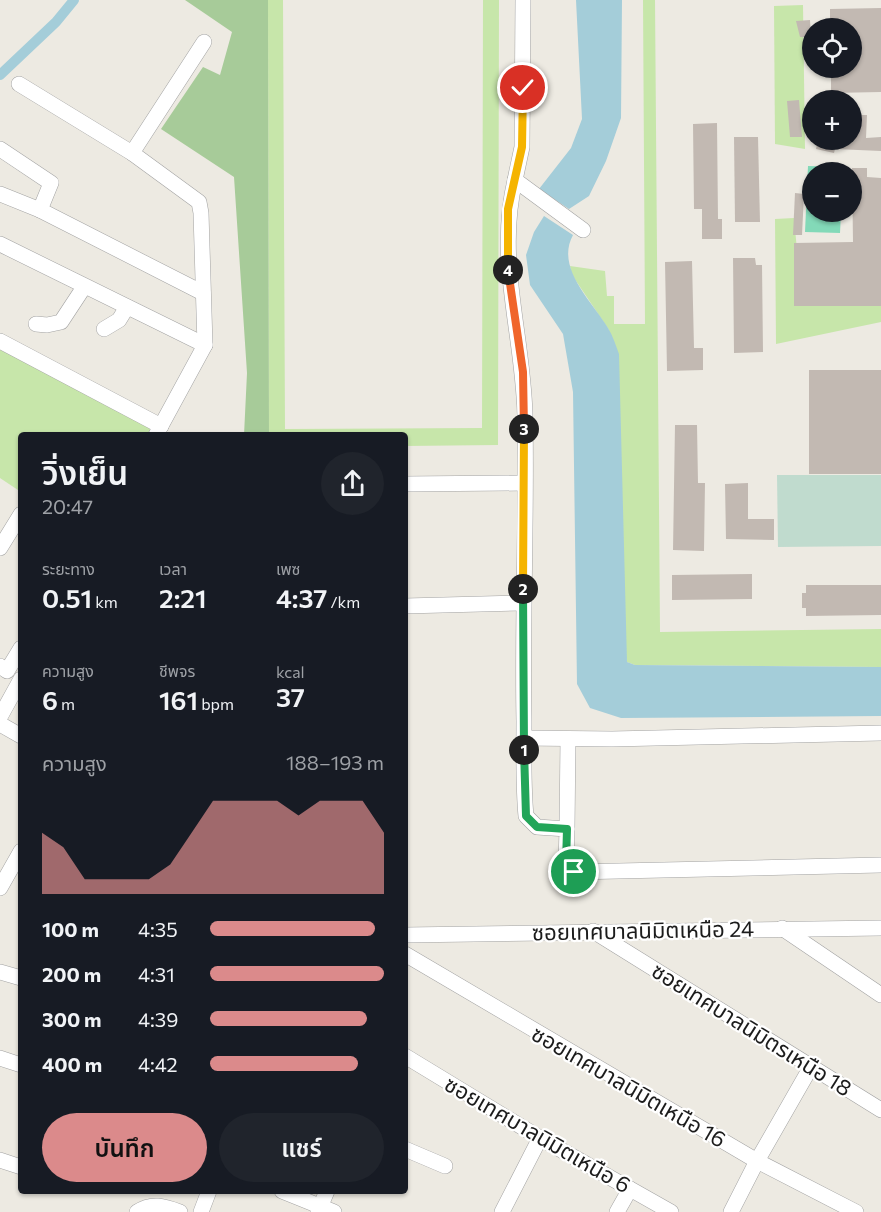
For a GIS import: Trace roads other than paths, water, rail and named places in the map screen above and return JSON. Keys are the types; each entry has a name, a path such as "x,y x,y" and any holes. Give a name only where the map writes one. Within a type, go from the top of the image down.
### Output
{"street":[{"path":"523,0 522,147 508,209 507,250 508,281 523,372 522,603 526,816 537,827 567,829"},
{"path":"132,153 204,42"},
{"path":"0,341 158,431 205,345 201,213 198,202 132,153 19,84"},
{"path":"0,149 51,183 40,210"},
{"path":"515,180 583,230"},
{"path":"0,194 40,210 203,293"},
{"path":"0,244 205,345"},
{"path":"36,324 47,325 61,322 84,287"},
{"path":"104,328 119,320 127,307"},
{"path":"408,484 524,483"},
{"path":"0,548 18,519"},
{"path":"408,606 522,603"},
{"path":"0,666 7,671 18,653"},
{"path":"0,717 18,684"},
{"path":"0,724 18,734"},
{"path":"524,738 881,733"},
{"path":"568,739 566,864 568,870 574,872 881,865"},
{"path":"0,888 18,856"},
{"path":"782,928 881,995"},
{"name":"ซอยเทศบาลนิมิตเหนือ 24","path":"408,935 592,930 881,928"},
{"name":"ซอยเทศบาลนิมิตรเหนือ 18","path":"592,930 881,1110"},
{"name":"ซอยเทศบาลนิมิตเหนือ 16","path":"408,956 757,1161 856,1212"},
{"path":"0,972 18,977"},
{"path":"0,1058 18,1064"},
{"name":"ซอยเทศบาลนิมิตเหนือ 6","path":"408,1058 540,1138 671,1212"},
{"path":"731,1212 757,1161 812,1065"},
{"path":"502,1212 540,1138"},
{"path":"408,1150 445,1166"},
{"path":"0,1160 18,1166"},
{"path":"617,1212 630,1189"},
{"path":"201,1212 208,1194"},
{"path":"289,1194 324,1210 327,1194"},
{"path":"137,1212 145,1207 162,1205 180,1212"}],"water":[{"path":"576,0 622,0 621,118 606,161 589,196 569,209 539,189 571,148 582,119"},
{"path":"544,216 573,235 569,247 572,272 610,331 619,354 627,662 635,665 881,667 881,716 621,718 590,708 577,684 573,392 563,334 530,285 526,255 534,232"}],"waterway":[{"path":"0,75 56,22 74,0"}]}
